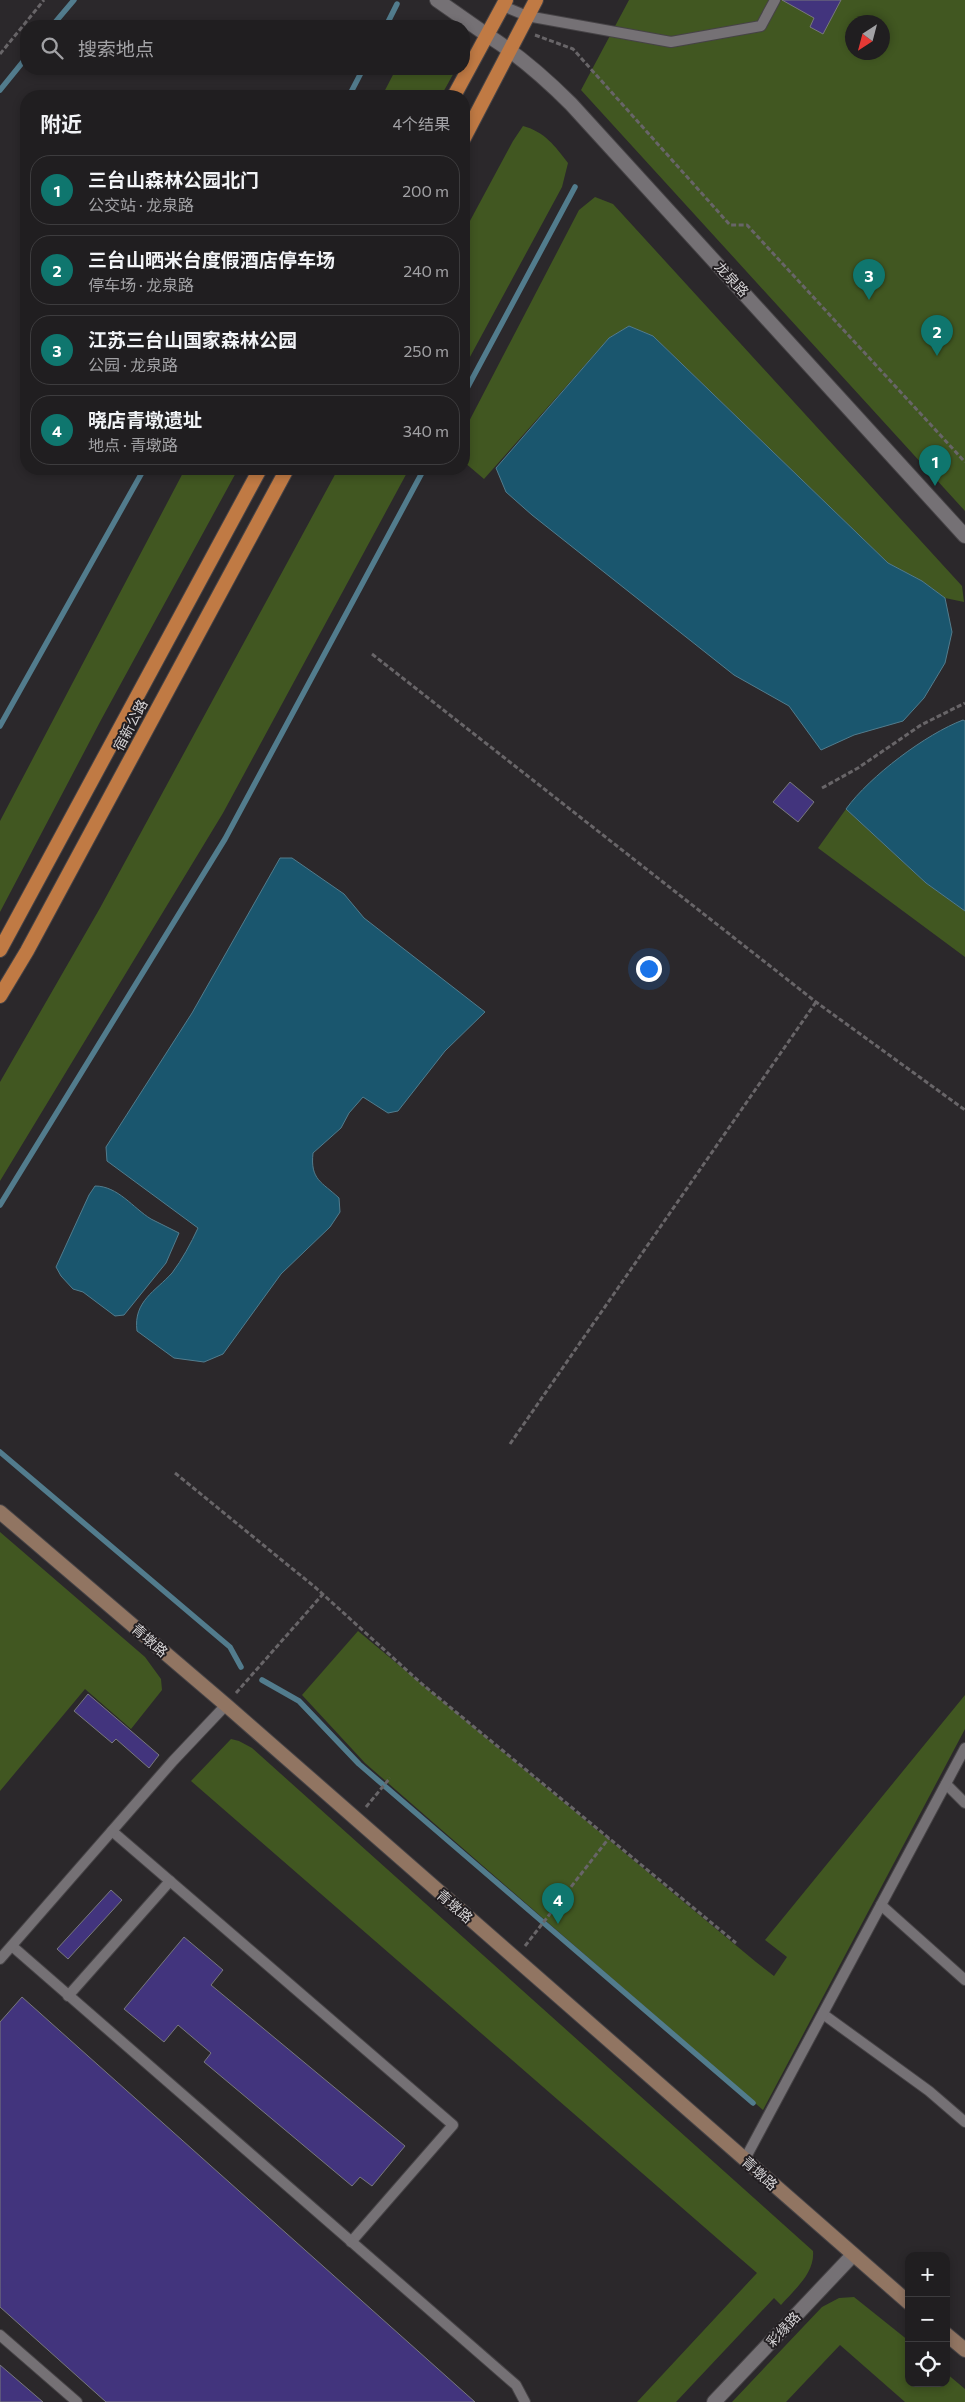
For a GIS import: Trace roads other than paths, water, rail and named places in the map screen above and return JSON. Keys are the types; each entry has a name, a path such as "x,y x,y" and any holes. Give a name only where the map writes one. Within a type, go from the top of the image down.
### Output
{"highway":[{"path":"470,126 536,0"},
{"path":"470,66 505,3"},
{"path":"457,90 465,75"},
{"name":"宿新公路","path":"0,950 257,475"},
{"name":"宿新公路","path":"0,996 27,951 284,475"}],"main road":[{"name":"青墩路","path":"0,1512 226,1705 852,2256 905,2300"},
{"path":"950,2337 965,2350"}],"street":[{"name":"龙泉路","path":"437,0 466,20"},
{"name":"龙泉路","path":"470,23 510,49 543,76 571,104 965,536"},
{"name":"彩缘路","path":"714,2402 852,2256"}],"lane":[{"path":"505,3 528,16 671,42 761,26 775,0"},
{"path":"0,1959 226,1705"},
{"path":"744,2159 965,1748"},
{"path":"946,1784 965,1803"},
{"path":"112,1831 453,2126 351,2242"},
{"path":"68,1996 170,1880"},
{"path":"881,1905 965,1980"},
{"path":"12,1946 516,2385 526,2402"},
{"path":"823,2014 929,2091 965,2122"},
{"path":"0,2335 77,2402"}],"water":[{"path":"629,326 653,336 888,563 922,581 945,598 952,632 945,663 924,698 903,721 854,735 821,750 789,706 734,675 532,515 506,492 496,468 609,338"},
{"path":"963,720 965,721 965,911 926,883 846,809 869,783 900,757 932,735"},
{"path":"280,858 292,858 344,894 364,918 485,1012 445,1051 398,1111 388,1113 363,1097 349,1113 341,1128 313,1153 315,1175 318,1180 339,1198 340,1212 330,1227 281,1274 223,1354 204,1362 174,1358 137,1331 137,1321 142,1304 172,1273 198,1228 107,1161 106,1147 192,1013"},
{"path":"95,1186 111,1190 125,1198 151,1219 179,1233 166,1263 124,1315 115,1316 83,1292 73,1289 61,1276 56,1267 89,1195"}],"waterway":[{"path":"57,20 74,0"},
{"path":"389,20 397,4"},
{"path":"0,90 20,65"},
{"path":"352,90 360,75"},
{"path":"470,383 575,187"},
{"path":"0,726 141,475"},
{"path":"0,1205 225,839 421,475"},
{"path":"0,1452 230,1647 241,1667"},
{"path":"262,1680 299,1701 359,1764 753,2103"}],"place":[{"name":"江苏三台山国家森林公园","path":"869,300"},
{"name":"三台山晒米台度假酒店停车场","path":"937,356"},
{"name":"三台山森林公园北门","path":"935,486"},
{"name":"晓店青墩遗址","path":"558,1924"}]}
